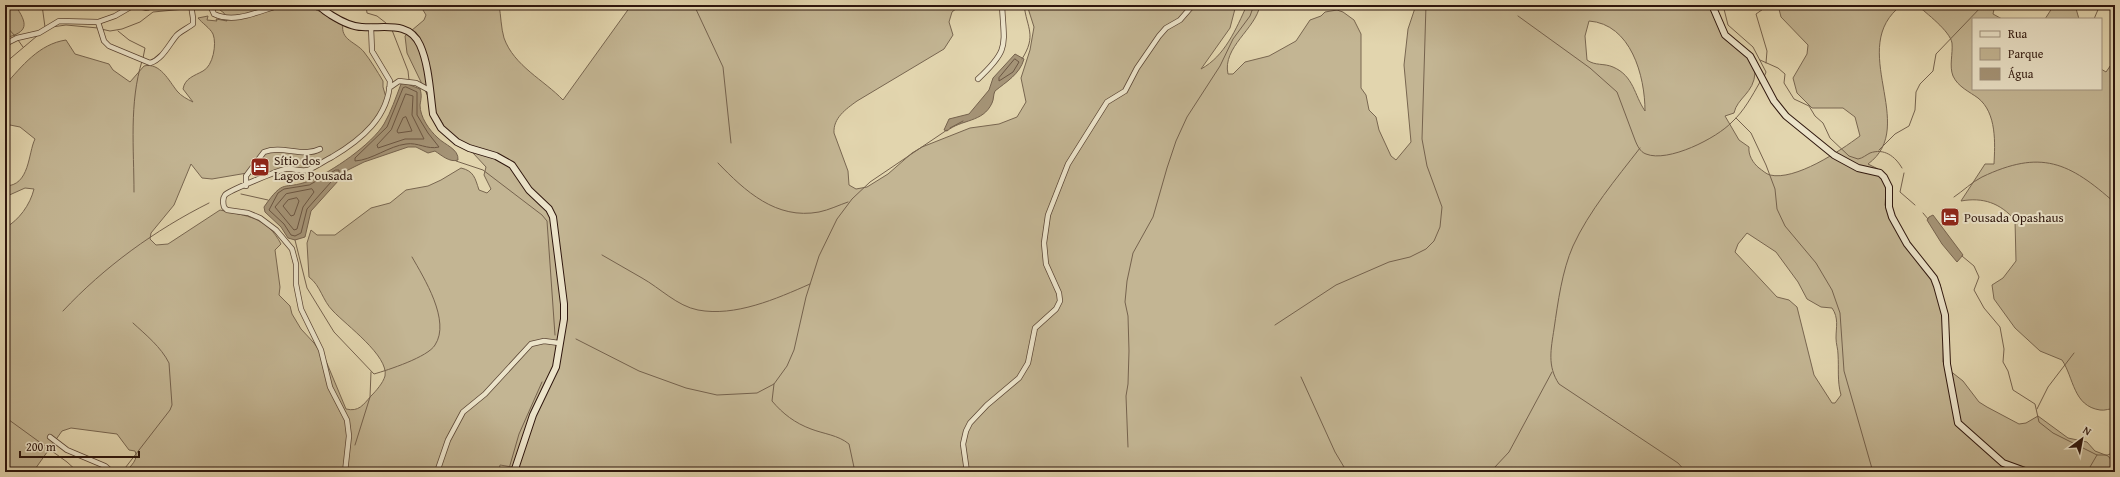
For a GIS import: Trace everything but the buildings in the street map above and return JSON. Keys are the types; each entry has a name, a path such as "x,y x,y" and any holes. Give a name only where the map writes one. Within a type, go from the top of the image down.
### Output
{"street":[{"path":"5,44 17,38 39,33 59,21 98,22 115,16 134,5 147,8 156,5"},
{"path":"98,22 102,37 106,44 123,53 142,58 150,63 157,60 178,34 192,24 194,18 191,5"},
{"path":"210,5 214,14 231,17 246,16 280,5"},
{"path":"313,5 320,6 336,18 354,26 398,27 416,39 420,44 423,53 434,119 445,132 463,145 496,156 512,166 529,190 551,212 564,304 564,319 556,367 530,421 514,472"},
{"path":"978,79 996,61 1002,50 1004,30 1002,5"},
{"path":"967,472 963,444 968,427 976,415 1019,378 1028,363 1035,328 1058,305 1059,294 1046,264 1044,243 1048,215 1068,164 1107,102 1125,91 1137,68 1159,36 1166,28 1180,20 1193,5"},
{"path":"1712,5 1725,35 1750,56 1771,96 1786,116 1834,155 1858,168 1880,173 1884,177 1889,187 1889,207 1892,217 1907,244 1934,278 1937,286 1945,316 1947,364 1958,423 2003,463 2024,470 2043,472"},
{"path":"345,472 349,436 347,420 330,387 321,350 302,309 296,284 296,264 292,249 276,230 260,218 248,213 228,210 224,207 224,198 227,194 265,176 284,170 308,170 347,148 363,135 378,119 389,88 389,77 372,51 372,27"},
{"path":"389,88 399,81 416,84 429,90"},
{"path":"246,186 246,176 264,152 280,149 310,153 320,149"},
{"path":"437,472 448,440 462,412 485,394 531,344 544,341 559,343"},
{"path":"50,437 67,450 104,466 112,472"}],"green space":[{"path":"5,5 15,5 22,17 24,26 19,33 5,38"},
{"path":"216,5 318,5 316,10 325,13 343,24 344,34 346,37 367,55 383,81 387,101 377,122 361,139 309,170 289,168 263,176 253,172 212,179 202,178 191,164 174,205 151,233 150,239 156,245 168,244 220,210 247,216 263,223 269,228 281,244 275,250 280,287 279,295 290,306 292,314 301,329 314,343 326,361 346,409 354,410 358,409 366,402 383,381 385,376 384,368 374,350 329,307 316,285 309,277 307,243 311,230 317,235 335,235 371,208 390,203 406,190 428,186 461,168 471,173 479,190 487,193 491,189 484,175 486,167 473,153 447,136 443,124 435,111 407,53 405,36 424,20 426,15 420,5 499,5 504,38 515,57 522,65 563,100 630,7 635,5 958,5 952,12 949,22 953,35 944,49 857,101 838,118 834,128 834,133 848,171 849,185 856,189 867,187 888,174 912,153 922,147 970,128 999,124 1017,117 1026,102 1021,78 1030,50 1034,27 1027,5 1236,5 1230,28 1201,69 1217,57 1229,41 1247,5 1260,5 1257,14 1230,55 1227,64 1228,74 1233,74 1245,62 1269,56 1296,41 1310,20 1321,16 1325,12 1337,10 1343,12 1354,20 1361,34 1361,88 1366,95 1369,110 1376,117 1379,130 1391,156 1396,160 1411,142 1404,65 1408,29 1416,5 1712,5 1718,26 1751,59 1755,73 1752,86 1738,103 1734,113 1725,116 1739,140 1749,147 1750,156 1757,166 1770,175 1780,176 1792,174 1829,157 1860,136 1855,117 1843,108 1812,108 1797,93 1793,78 1807,54 1808,45 1781,17 1778,5 1902,5 1886,22 1880,42 1880,64 1887,108 1887,129 1882,148 1868,164 1878,169 1887,178 1885,205 1900,238 1913,256 1932,273 1939,282 1944,318 1943,362 1949,370 1963,381 1979,402 2019,424 2026,423 2038,416 2068,438 2087,442 2095,451 2108,456 2113,462 2115,472 518,472 518,468 500,465 499,472 125,472 134,462 136,454 135,451 129,450 117,434 71,428 62,431 33,472 5,472 5,228 15,221 23,212 30,201 34,189 25,188 5,197 5,186 13,185 24,175 35,139 20,127 5,124 5,85 25,63 39,51 56,42 66,40 75,54 109,64 113,70 130,82 144,66 155,67 164,73 180,94 193,102 183,89 184,85 190,78 203,71 209,65 212,60 215,43 213,34 198,18 208,16 207,20 217,21 216,19 227,21 224,13 216,7","holes":["1589,21 1603,24 1615,31 1633,54 1642,83 1645,111 1633,86 1625,75 1613,67 1593,63 1587,60 1585,36","1747,233 1776,252 1798,282 1807,299 1821,307 1832,308 1837,323 1836,340 1841,395 1835,403 1832,403 1814,375 1797,307 1789,300 1777,297 1735,252 1738,244"]},
{"path":"1917,5 1995,5 1993,14 2000,18 1972,18 1972,90 2102,90 2102,70 2106,72 2115,59 2115,409 2100,410 2084,403 2075,390 2062,360 2040,351 2015,328 1994,299 1992,285 2003,278 2016,261 2015,220 1997,205 1977,200 1961,201 1985,164 1994,164 1994,129 1989,112 1984,104 1955,80 1951,68 1952,43 1947,33 1937,22"},
{"path":"2054,5 2075,5 2079,18 2046,18"}],"water":[{"path":"1015,54 1024,59 1022,64 1012,77 995,91 993,102 988,109 977,117 959,124 947,131 944,130 949,119 969,114 989,90 993,78"},
{"path":"405,83 420,89 420,110 426,123 438,138 454,150 458,156 458,160 449,160 435,151 428,153 416,147 408,147 364,162 348,170 311,211 305,237 295,240 288,238 281,227 265,212 264,207 280,188 309,181 329,171 351,157 378,132 384,124 401,84"},
{"path":"1933,215 1963,255 1957,262 1942,244 1927,220"}],"waterway":[{"path":"42,5 45,27"},
{"path":"366,5 367,13 377,16 386,23"},
{"path":"694,5 723,67 731,143"},
{"path":"1022,59 1027,51 1030,38 1024,5"},
{"path":"1128,447 1126,396 1129,351 1128,316 1125,302 1127,281 1133,253 1153,217 1176,141 1187,117 1220,66 1233,39 1250,16 1254,5"},
{"path":"1275,325 1336,285 1389,262 1410,257 1426,249 1434,241 1440,227 1442,207 1427,166 1422,139 1426,5"},
{"path":"1723,5 1728,25 1753,47 1766,72 1764,77"},
{"path":"1766,63 1767,51 1756,14 1769,5"},
{"path":"1879,150 1895,134 1909,126 1915,110 1916,92 1920,84 1933,71 1936,54 1983,5"},
{"path":"2094,18 2100,5"},
{"path":"101,29 110,31 122,29 140,22 153,12 185,9"},
{"path":"1518,16 1590,68 1617,92 1637,144 1640,150 1646,154 1655,156 1667,155 1704,142 1732,122 1748,103 1760,82"},
{"path":"5,25 16,37"},
{"path":"52,27 66,25 98,28"},
{"path":"392,30 408,71 409,80"},
{"path":"118,31 129,40 145,48 143,58"},
{"path":"5,63 37,36"},
{"path":"18,40 23,47"},
{"path":"1760,60 1778,68 1785,74 1784,83 1794,99 1809,106 1815,116 1823,123 1830,138 1849,156 1858,159 1870,153 1884,152 1896,160 1902,168"},
{"path":"134,192 133,126 135,93 142,61"},
{"path":"1736,118 1751,133 1766,165 1775,189 1777,209 1785,226 1816,263 1832,290 1840,313 1844,371 1873,472"},
{"path":"950,128 963,121"},
{"path":"576,339 639,371 686,388 717,395 757,393 774,384 787,366 794,350 806,297 819,256 837,219 852,199 870,182 947,130"},
{"path":"1640,148 1612,183 1587,220 1573,246 1563,276 1559,297 1552,344 1551,364 1559,384 1678,463 1686,472"},
{"path":"456,161 483,170 542,215 547,221 555,335"},
{"path":"1954,197 1975,181 2003,168 2021,163 2038,162 2053,164 2068,169 2083,178 2115,203"},
{"path":"718,163 750,193 762,201 789,212 819,212 848,202"},
{"path":"1904,173 1900,192 1915,205"},
{"path":"241,194 268,200"},
{"path":"63,311 96,279 131,251 169,225 209,203"},
{"path":"1923,213 1928,219"},
{"path":"295,240 307,288 334,332 374,374 407,362 431,350 439,335 440,324 434,300 412,257"},
{"path":"602,255 649,282 683,305 698,310 712,312 741,309 769,301 810,284"},
{"path":"1962,256 1974,266 1979,277 1974,290 1984,308 2000,327 2004,349 2003,362 2008,371 2013,390 2035,404 2039,422 2053,433 2097,455 2108,455 2115,451"},
{"path":"122,472 170,410 172,405 169,363 158,346 133,323"},
{"path":"2037,409 2048,387 2074,353"},
{"path":"355,445 370,397 371,372"},
{"path":"1487,472 1494,468 1509,452 1552,372"},
{"path":"1301,377 1335,452 1347,472"},
{"path":"508,472 519,434 542,382"},
{"path":"774,384 772,401 780,410 805,427 836,437 849,444 855,472"},
{"path":"5,417 67,462 78,472"},
{"path":"2090,472 2090,467 2097,455"}],"place":[{"name":"Sítio dos Lagos Pousada","path":"260,167"},
{"name":"Pousada Opashaus","path":"1950,217"}]}
